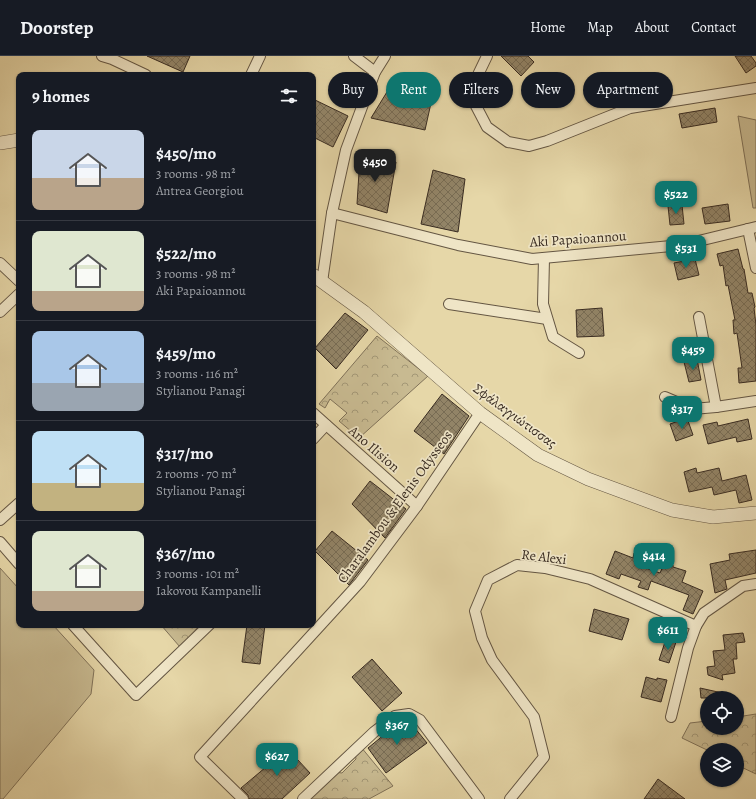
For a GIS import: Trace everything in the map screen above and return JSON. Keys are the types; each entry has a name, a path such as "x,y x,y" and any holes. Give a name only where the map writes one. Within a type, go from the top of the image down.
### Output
{"street":[{"path":"102,56 113,58 140,72"},
{"path":"252,72 260,56"},
{"path":"354,56 375,72 385,56"},
{"path":"487,56 475,81 476,104 487,127 508,142 529,146 547,141 630,108 756,88"},
{"path":"318,278 346,150 362,108"},
{"path":"0,143 16,140"},
{"name":"Aki Papaioannou","path":"332,213 458,245 532,259 682,245 752,228"},
{"path":"752,228 756,268"},
{"path":"544,258 543,304 553,337 579,354"},
{"path":"0,263 16,278"},
{"name":"Σφάλαγγιώτισσας","path":"318,278 364,312 480,413 538,455 588,479 672,510 713,517 756,513"},
{"path":"0,312 16,297"},
{"path":"449,304 548,319"},
{"path":"699,317 716,407"},
{"path":"665,397 693,408 716,407 756,401"},
{"name":"Charalambou & Elenis Odysseos","path":"243,799 200,757 360,582 417,506 480,413"},
{"name":"Ano Ilision","path":"316,416 417,506"},
{"path":"316,436 326,425"},
{"path":"0,520 16,507"},
{"path":"0,542 16,561"},
{"name":"Re Alexi","path":"510,799 544,757 534,717 492,660 482,638 475,610 488,580 517,565 544,568 590,580 696,626"},
{"path":"671,717 688,648 696,626 704,613 744,586 756,584"},
{"path":"76,628 136,695 206,628"},
{"path":"303,799 374,732 395,716 409,714 420,720 479,799"}],"green space":[{"path":"738,116 756,120 756,208 753,208"},
{"path":"377,336 428,376 359,438 339,421 347,413 330,399 325,408 319,404"},
{"path":"0,568 16,586 16,628 56,628 94,670 91,694 3,799 0,799"},
{"path":"164,628 197,628 180,647"},
{"path":"756,714 756,774 744,768 744,743 700,743 700,747 682,738 690,723 700,722 700,735 744,735 744,716"},
{"path":"361,747 393,786 369,799 309,799 334,772 342,773 356,759 355,753"}],"building":[{"path":"147,56 190,56 183,72"},
{"path":"501,56 528,56 534,62 525,72 521,72 521,76"},
{"path":"735,56 751,56 756,63 756,66 746,73"},
{"path":"386,94 386,108 430,108 425,130 371,118"},
{"path":"316,100 328,106 328,108 332,108 348,116 333,147 316,138"},
{"path":"715,108 717,122 682,128 679,114"},
{"path":"360,156 396,162 387,213 357,204"},
{"path":"433,170 465,179 458,232 421,224"},
{"path":"728,204 730,221 705,224 702,208"},
{"path":"682,205 684,224 670,225 668,206"},
{"path":"738,249 744,269 748,293 752,293 755,307 756,325 756,381 739,383 738,368 742,368 737,333 734,334 733,320 735,320 728,285 726,286 723,265 720,266 717,254"},
{"path":"695,259 699,275 678,280 674,263"},
{"path":"602,308 604,336 577,337 576,310"},
{"path":"345,313 368,330 336,369 316,349 316,347"},
{"path":"697,359 701,380 689,382 684,362"},
{"path":"442,394 469,416 444,454 414,431"},
{"path":"687,418 693,435 676,441 670,424"},
{"path":"748,419 752,439 737,442 736,437 708,444 703,425 717,422 718,426"},
{"path":"696,468 697,473 719,468 722,481 746,475 752,500 739,503 736,490 714,495 712,487 689,492 684,472"},
{"path":"370,481 406,509 385,538 352,504"},
{"path":"332,531 368,560 349,585 316,552 316,550"},
{"path":"756,550 756,573 725,580 727,589 715,593 710,564 730,560 729,554"},
{"path":"615,551 633,558 634,553 643,556 640,566 660,573 665,562 673,565 673,567 686,571 682,582 703,591 693,614 683,610 689,595 651,581 648,590 638,587 641,581 621,574 619,579 606,574"},
{"path":"594,609 629,619 622,640 589,631"},
{"path":"247,628 265,628 260,664 242,662"},
{"path":"743,633 745,642 736,643 737,659 733,659 735,673 722,675 723,680 708,675 707,667 715,666 713,651 725,650 723,635"},
{"path":"666,639 676,642 669,663 659,660"},
{"path":"372,659 402,693 382,711 352,677"},
{"path":"646,677 657,680 657,678 667,680 661,702 641,697"},
{"path":"700,688 714,691 700,691"},
{"path":"396,725 414,727 427,743 386,773 368,748"},
{"path":"285,746 310,773 282,799 249,799 248,795 241,788 266,767 264,765"},
{"path":"658,779 685,799 644,799"}]}
